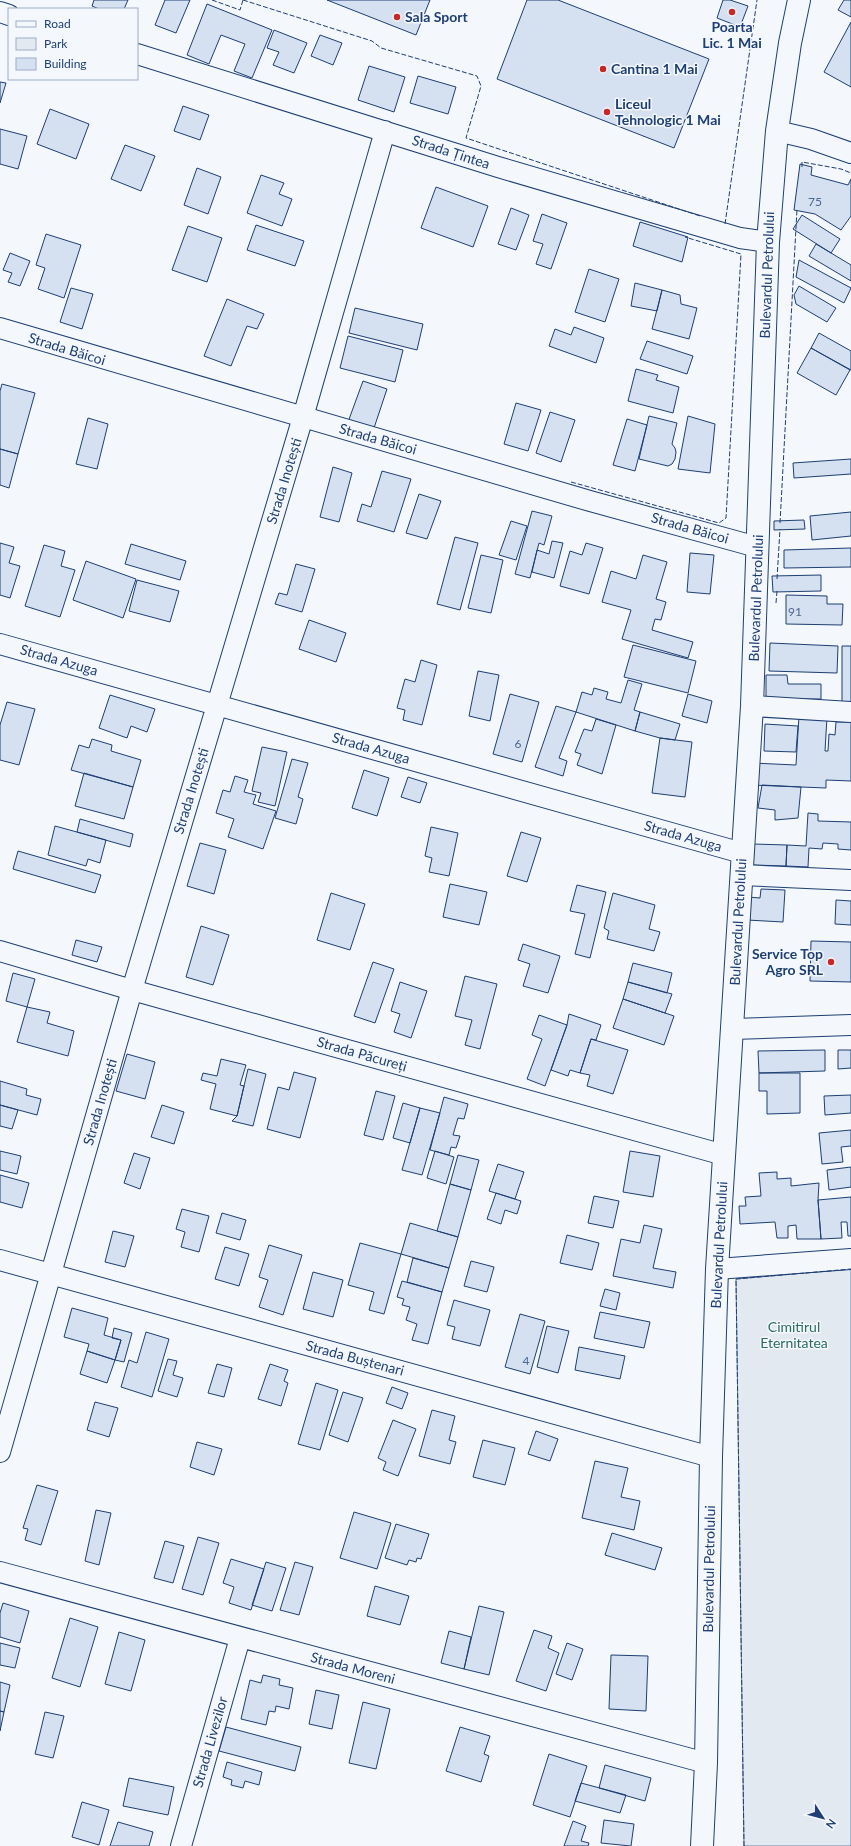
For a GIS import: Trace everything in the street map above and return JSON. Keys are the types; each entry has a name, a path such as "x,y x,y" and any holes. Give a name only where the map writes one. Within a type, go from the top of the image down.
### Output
{"street":[{"name":"Bulevardul Petrolului","path":"702,1846 706,1763 711,1457 717,1269 752,706 768,242 777,131 790,43 799,0"},
{"name":"Strada Țintea","path":"138,54 506,169 740,238 768,242"},
{"name":"Strada Inotești","path":"0,1452 132,990 303,417 385,131"},
{"path":"777,131 811,139 851,153"},
{"name":"Strada Băicoi","path":"0,328 590,501 757,547"},
{"name":"Strada Azuga","path":"0,644 742,852"},
{"path":"752,706 851,712"},
{"path":"741,875 851,880"},
{"name":"Strada Păcureți","path":"0,951 132,990 724,1155"},
{"path":"733,1029 851,1025"},
{"path":"717,1269 851,1258"},
{"name":"Strada Buștenari","path":"0,1260 711,1457"},
{"name":"Strada Moreni","path":"0,1572 706,1763"},
{"name":"Strada Livezilor","path":"181,1846 240,1638"}],"green space":[{"name":"Cimitirul Eternitatea","path":"851,1269 851,1846 744,1846 736,1279"}],"building":[{"path":"94,0 128,0 124,8 97,8 92,6"},
{"path":"165,0 190,0 176,33 155,25"},
{"name":"Sala Sport","path":"327,0 430,0 416,35"},
{"name":"Cantina 1 Mai","path":"527,0 558,0 709,59 674,148 497,79"},
{"name":"Poarta Lic. 1 Mai","path":"723,0 730,0 748,6 740,27 717,18"},
{"path":"844,0 851,0 851,17 838,10"},
{"path":"207,4 272,30 252,78 234,71 245,44 221,35 209,64 187,55"},
{"path":"851,22 851,87 824,72"},
{"path":"274,30 307,43 294,73 273,65 279,52 267,48"},
{"path":"320,35 342,43 333,65 311,56"},
{"path":"369,66 405,77 394,112 358,100"},
{"path":"418,76 456,87 448,114 410,103"},
{"path":"0,82 6,83 0,103"},
{"path":"183,106 209,115 200,140 174,131"},
{"path":"50,109 89,124 76,159 37,144"},
{"path":"0,129 27,136 18,169 0,164"},
{"path":"125,145 155,156 141,191 111,179"},
{"path":"800,164 812,167 811,175 848,185 851,179 851,216 841,230 815,214 794,210"},
{"path":"197,168 221,177 208,214 184,205"},
{"path":"261,175 284,183 279,194 292,199 282,226 247,213"},
{"path":"436,187 488,206 473,247 421,228"},
{"path":"511,208 529,215 516,250 498,244"},
{"path":"542,214 567,223 551,269 536,264 543,244 533,241"},
{"path":"802,215 840,239 831,253 793,229"},
{"path":"640,222 688,237 682,262 633,246"},
{"path":"256,225 304,241 295,266 247,250"},
{"path":"188,226 222,238 207,282 172,270"},
{"path":"46,234 81,245 64,298 38,289 45,268 36,265"},
{"path":"816,244 851,265 851,281 809,256"},
{"path":"10,253 30,261 20,286 8,282 12,273 3,270"},
{"path":"799,260 851,288 844,303 796,277"},
{"path":"589,269 619,279 605,322 575,312"},
{"path":"635,283 662,290 657,311 631,306"},
{"path":"799,286 836,308 827,322 796,304 794,295"},
{"path":"71,288 93,294 82,329 60,322"},
{"path":"662,290 680,295 681,304 697,308 689,339 652,329"},
{"path":"227,299 264,314 257,329 247,326 231,366 204,356"},
{"path":"355,308 423,324 417,350 349,333"},
{"path":"574,327 604,338 596,363 549,346 555,329 571,335"},
{"path":"819,333 851,351 851,370 811,348"},
{"path":"348,336 403,350 395,382 340,368"},
{"path":"647,341 693,356 687,374 640,359"},
{"path":"811,348 850,370 836,395 797,373"},
{"path":"636,369 658,375 656,380 679,387 673,413 628,401"},
{"path":"363,381 387,389 373,431 348,422"},
{"path":"2,384 35,393 18,454 0,449 0,391"},
{"path":"516,403 541,410 528,451 504,444"},
{"path":"550,412 575,420 561,462 536,453"},
{"path":"649,416 677,423 672,444 676,452 675,459 672,464 668,466 639,459"},
{"path":"688,416 715,424 710,473 678,469"},
{"path":"88,418 108,424 97,469 76,464"},
{"path":"627,419 647,425 635,471 613,465"},
{"path":"0,449 18,454 9,488 0,485"},
{"path":"851,459 851,474 794,478 793,463"},
{"path":"333,467 352,473 339,522 320,517"},
{"path":"382,471 411,479 394,532 357,521 362,504 371,507"},
{"path":"419,494 441,501 427,539 406,533"},
{"path":"532,511 552,516 544,545 539,543 530,578 515,574"},
{"path":"851,512 851,536 812,540 810,516"},
{"path":"804,520 805,529 774,530 774,521"},
{"path":"511,521 527,526 516,560 499,555"},
{"path":"455,537 478,543 460,610 437,604"},
{"path":"552,541 563,543 554,578 532,572 537,550 549,554"},
{"path":"0,543 14,547 9,563 20,566 10,598 0,595"},
{"path":"586,543 603,548 589,594 560,586 570,551 582,555"},
{"path":"131,544 186,561 180,580 125,564"},
{"path":"44,545 65,551 61,566 75,570 60,617 25,606"},
{"path":"851,548 851,567 784,568 784,550"},
{"path":"690,553 714,555 710,594 687,592"},
{"path":"481,555 503,560 491,613 468,608"},
{"path":"643,555 667,562 656,599 666,602 661,620 655,619 652,630 693,642 688,658 622,639 631,610 602,602 611,571 636,579"},
{"path":"86,561 136,579 123,618 73,600"},
{"path":"296,564 315,569 302,612 275,604 279,593 287,595"},
{"path":"821,575 821,591 773,592 772,576"},
{"path":"137,580 179,591 170,622 129,611"},
{"path":"786,595 827,596 827,604 843,604 842,625 786,624"},
{"path":"309,620 346,633 336,662 299,649"},
{"path":"770,643 838,646 837,673 769,671"},
{"path":"633,645 696,661 688,693 624,677"},
{"path":"842,646 851,646 851,703 842,703"},
{"path":"421,660 437,665 422,725 403,720 405,710 397,708 405,679 415,682"},
{"path":"478,671 499,675 490,721 469,716"},
{"path":"766,675 787,675 788,684 821,684 821,699 766,699"},
{"path":"628,680 642,684 634,710 640,712 635,731 576,712 582,692 592,695 594,688 608,692 606,699 621,703"},
{"path":"510,694 539,702 522,762 493,754"},
{"path":"688,694 712,701 707,723 682,716"},
{"path":"110,695 155,709 147,732 131,726 127,738 99,728"},
{"path":"7,702 35,709 19,765 0,760 0,725"},
{"path":"556,706 576,712 559,758 567,761 563,776 535,767"},
{"path":"640,712 680,724 675,740 660,738 635,731"},
{"path":"799,716 827,717 825,751 828,751 829,734 835,735 836,722 851,722 851,781 826,780 826,788 751,785 752,763 796,765"},
{"path":"596,719 616,725 602,774 577,765 581,754 575,752 584,729 592,731"},
{"path":"765,724 798,726 796,752 764,751"},
{"path":"660,738 692,742 685,797 652,793"},
{"path":"92,739 112,745 111,751 141,760 133,787 71,770 79,745 89,748"},
{"path":"262,747 287,752 275,806 258,802 261,793 252,791"},
{"path":"292,759 308,763 298,797 303,799 296,824 275,818"},
{"path":"364,770 389,778 377,816 352,808"},
{"path":"84,773 133,787 124,819 75,806"},
{"path":"235,776 248,780 244,792 256,795 253,804 276,811 263,849 228,837 234,819 216,813 223,790 230,792"},
{"path":"408,777 427,783 420,803 401,797"},
{"path":"762,785 801,787 798,818 775,820 775,810 758,808"},
{"path":"808,813 818,814 818,821 851,822 851,850 838,849 838,844 823,843 822,849 809,848 808,867 786,866 787,845 806,846"},
{"path":"80,819 133,834 130,847 77,832"},
{"path":"55,826 106,840 100,863 88,859 86,866 48,855"},
{"path":"431,827 458,833 449,876 429,872 432,858 425,856"},
{"path":"521,832 541,838 527,882 507,876"},
{"path":"200,843 226,850 214,894 187,886"},
{"path":"753,844 787,845 786,866 752,865"},
{"path":"18,851 101,875 95,893 13,869"},
{"path":"450,884 487,892 479,925 443,917"},
{"path":"577,885 606,892 590,958 575,954 585,914 570,911"},
{"path":"761,889 785,890 783,922 747,920 748,897 760,898"},
{"path":"331,893 365,904 350,950 317,940"},
{"path":"613,893 655,905 649,929 660,932 654,951 607,939 609,931 604,928"},
{"path":"836,900 851,901 851,925 835,924"},
{"path":"201,926 229,935 213,985 186,977"},
{"path":"76,940 102,947 97,962 72,955"},
{"name":"Service Top Agro SRL","path":"811,941 851,942 851,982 810,981"},
{"path":"523,944 560,956 548,993 523,986 530,964 518,960"},
{"path":"373,962 394,969 375,1023 354,1016"},
{"path":"633,963 672,973 667,993 628,982"},
{"path":"13,973 35,979 27,1007 6,1001"},
{"path":"465,976 497,984 480,1049 465,1045 472,1020 455,1016"},
{"path":"400,982 427,991 411,1038 394,1032 400,1014 391,1011"},
{"path":"628,982 672,994 665,1013 623,999"},
{"path":"623,999 674,1016 664,1045 613,1028"},
{"path":"27,1007 50,1012 47,1023 74,1031 68,1056 17,1042"},
{"path":"569,1014 601,1025 596,1040 591,1039 580,1073 570,1070 568,1076 551,1070 567,1025"},
{"path":"539,1015 567,1025 545,1086 527,1079 542,1039 532,1035"},
{"path":"591,1039 628,1050 613,1094 587,1086 590,1075 580,1073"},
{"path":"825,1050 825,1071 759,1073 758,1051"},
{"path":"838,1050 851,1050 851,1068 838,1069"},
{"path":"127,1054 155,1062 145,1099 116,1091"},
{"path":"221,1059 246,1065 240,1085 244,1086 237,1116 210,1109 216,1084 201,1080 203,1073 217,1076"},
{"path":"248,1069 266,1074 253,1126 232,1121 237,1116"},
{"path":"294,1072 316,1078 300,1138 267,1129 278,1087 289,1090"},
{"path":"759,1073 800,1073 800,1113 767,1114 767,1091 759,1091"},
{"path":"0,1081 27,1089 26,1095 41,1099 37,1115 0,1105"},
{"path":"376,1091 395,1096 383,1140 364,1135"},
{"path":"851,1095 851,1113 825,1115 824,1096"},
{"path":"444,1097 468,1104 464,1119 458,1118 453,1135 460,1136 456,1148 451,1147 449,1155 430,1150"},
{"path":"403,1103 420,1108 410,1143 393,1138"},
{"path":"0,1105 18,1110 12,1129 0,1126"},
{"path":"162,1105 184,1112 174,1144 151,1137"},
{"path":"420,1108 440,1113 422,1175 402,1170"},
{"path":"851,1130 851,1146 841,1147 843,1162 822,1164 819,1133"},
{"path":"0,1151 21,1156 17,1174 0,1170"},
{"path":"435,1151 454,1157 446,1184 427,1178"},
{"path":"630,1151 660,1156 653,1197 623,1192"},
{"path":"134,1153 150,1158 140,1189 124,1183"},
{"path":"458,1155 479,1160 471,1190 450,1184"},
{"path":"498,1164 524,1172 515,1199 489,1191"},
{"path":"851,1167 851,1187 829,1190 827,1170"},
{"path":"777,1172 777,1179 791,1178 791,1186 819,1183 818,1200 821,1239 797,1239 796,1225 788,1226 788,1238 777,1238 775,1222 740,1224 739,1206 746,1206 745,1197 761,1196 759,1173"},
{"path":"0,1175 29,1183 22,1208 0,1202"},
{"path":"450,1184 471,1190 458,1237 437,1231"},
{"path":"496,1193 521,1201 517,1214 505,1210 501,1224 487,1219"},
{"path":"594,1196 619,1201 613,1228 588,1223"},
{"path":"851,1197 851,1236 848,1236 847,1222 841,1222 842,1238 821,1239 818,1200"},
{"path":"182,1209 209,1216 199,1252 181,1247 185,1232 176,1229"},
{"path":"222,1213 246,1220 240,1240 216,1233"},
{"path":"410,1223 458,1237 449,1268 401,1254"},
{"path":"644,1225 662,1229 653,1268 676,1272 673,1288 613,1276 621,1239 640,1243"},
{"path":"113,1231 134,1236 125,1267 105,1262"},
{"path":"567,1235 599,1243 592,1270 560,1263"},
{"path":"360,1243 401,1254 384,1314 369,1310 374,1292 348,1285"},
{"path":"269,1245 302,1255 283,1315 259,1307 268,1280 259,1277"},
{"path":"225,1247 249,1254 239,1286 215,1279"},
{"path":"413,1258 449,1268 442,1292 407,1282"},
{"path":"471,1261 494,1267 487,1292 464,1286"},
{"path":"313,1272 343,1280 333,1317 303,1309"},
{"path":"402,1281 442,1292 428,1344 412,1340 417,1324 406,1320 410,1307 402,1305 404,1299 397,1297"},
{"path":"605,1289 620,1293 616,1310 600,1306"},
{"path":"454,1300 490,1310 480,1346 452,1339 455,1327 447,1325"},
{"path":"72,1308 108,1318 104,1335 121,1340 115,1360 87,1351 89,1344 64,1337"},
{"path":"600,1312 650,1322 644,1348 594,1338"},
{"path":"520,1314 545,1321 530,1374 505,1367"},
{"path":"547,1326 569,1331 558,1373 537,1367"},
{"path":"114,1328 132,1333 124,1362 115,1360 121,1340 112,1338"},
{"path":"146,1332 169,1339 152,1397 121,1387 129,1360 137,1363"},
{"path":"579,1347 625,1356 620,1379 575,1370"},
{"path":"87,1351 115,1360 107,1383 80,1374"},
{"path":"168,1359 177,1361 173,1375 183,1378 177,1397 158,1391"},
{"path":"217,1364 232,1368 224,1397 208,1393"},
{"path":"270,1364 288,1370 284,1381 288,1383 281,1406 258,1399"},
{"path":"316,1383 338,1390 320,1450 298,1444"},
{"path":"392,1387 408,1393 402,1409 386,1403"},
{"path":"343,1392 363,1398 348,1442 329,1435"},
{"path":"95,1402 118,1408 109,1437 87,1430"},
{"path":"432,1410 455,1416 449,1440 456,1442 450,1464 419,1456"},
{"path":"393,1420 416,1429 398,1476 383,1470 386,1462 378,1458"},
{"path":"536,1431 558,1439 550,1461 528,1454"},
{"path":"483,1440 515,1448 505,1485 473,1477"},
{"path":"197,1442 222,1449 214,1475 190,1467"},
{"path":"595,1461 628,1468 621,1497 640,1501 634,1530 582,1518"},
{"path":"37,1485 58,1491 41,1545 25,1540 28,1529 23,1528"},
{"path":"96,1510 111,1513 99,1565 85,1561"},
{"path":"354,1512 391,1523 377,1569 340,1558"},
{"path":"396,1524 429,1534 421,1559 417,1558 416,1562 409,1560 407,1565 385,1558"},
{"path":"612,1533 662,1548 655,1570 605,1555"},
{"path":"198,1537 219,1543 203,1595 182,1589"},
{"path":"165,1541 184,1546 173,1583 154,1578"},
{"path":"231,1559 264,1569 251,1610 229,1603 234,1587 223,1583"},
{"path":"266,1562 286,1568 272,1611 252,1605"},
{"path":"295,1562 313,1567 299,1615 280,1610"},
{"path":"375,1586 409,1596 400,1625 367,1616"},
{"path":"3,1603 29,1611 20,1643 0,1637 0,1613"},
{"path":"479,1606 504,1612 489,1675 464,1669"},
{"path":"70,1618 98,1627 80,1687 52,1678"},
{"path":"534,1630 552,1636 548,1648 559,1653 546,1691 516,1681"},
{"path":"449,1631 471,1637 464,1669 441,1663"},
{"path":"119,1632 145,1640 131,1691 105,1684"},
{"path":"0,1643 20,1648 15,1668 0,1665"},
{"path":"567,1643 583,1649 572,1680 556,1674"},
{"path":"611,1655 648,1656 646,1711 609,1709"},
{"path":"263,1675 280,1679 279,1685 293,1688 289,1709 276,1706 275,1712 269,1711 266,1725 241,1719 250,1680 261,1683"},
{"path":"0,1682 10,1685 4,1712 0,1711"},
{"path":"316,1690 339,1695 332,1729 309,1724"},
{"path":"363,1702 390,1709 376,1769 349,1763"},
{"path":"0,1711 4,1712 0,1731"},
{"path":"45,1712 64,1716 53,1758 35,1754"},
{"path":"226,1727 301,1747 295,1771 219,1751"},
{"path":"460,1727 490,1736 484,1754 489,1756 481,1782 446,1771"},
{"path":"549,1754 587,1766 570,1817 533,1805"},
{"path":"227,1762 262,1772 259,1785 245,1781 243,1788 231,1785 232,1780 223,1777"},
{"path":"605,1765 651,1778 645,1801 599,1788"},
{"path":"129,1778 174,1787 168,1815 123,1806"},
{"path":"581,1783 626,1795 620,1813 575,1801"},
{"path":"82,1802 109,1810 99,1845 72,1837"},
{"path":"604,1820 634,1824 631,1846 601,1843"},
{"path":"573,1821 586,1826 581,1841 589,1843 588,1846 564,1846"},
{"path":"118,1822 153,1832 149,1846 110,1846"}],"fence":[{"path":"212,0 240,10 243,0"},
{"path":"243,0 372,41 381,48 477,76 481,86 466,138 700,216"},
{"path":"725,224 757,0"},
{"path":"802,167 802,162 841,169 851,173"},
{"path":"780,523 797,209"},
{"path":"571,482 719,523 726,518 741,254 685,237"},
{"path":"777,579 780,529"},
{"path":"776,603 777,591"},
{"path":"744,1846 736,1279 851,1269"}],"place":[{"name":"Poarta Lic. 1 Mai","path":"732,12"},
{"name":"Sala Sport","path":"397,17"},
{"name":"Cantina 1 Mai","path":"603,69"},
{"name":"Liceul Tehnologic 1 Mai","path":"607,112"},
{"name":"Service Top Agro SRL","path":"831,962"}]}
